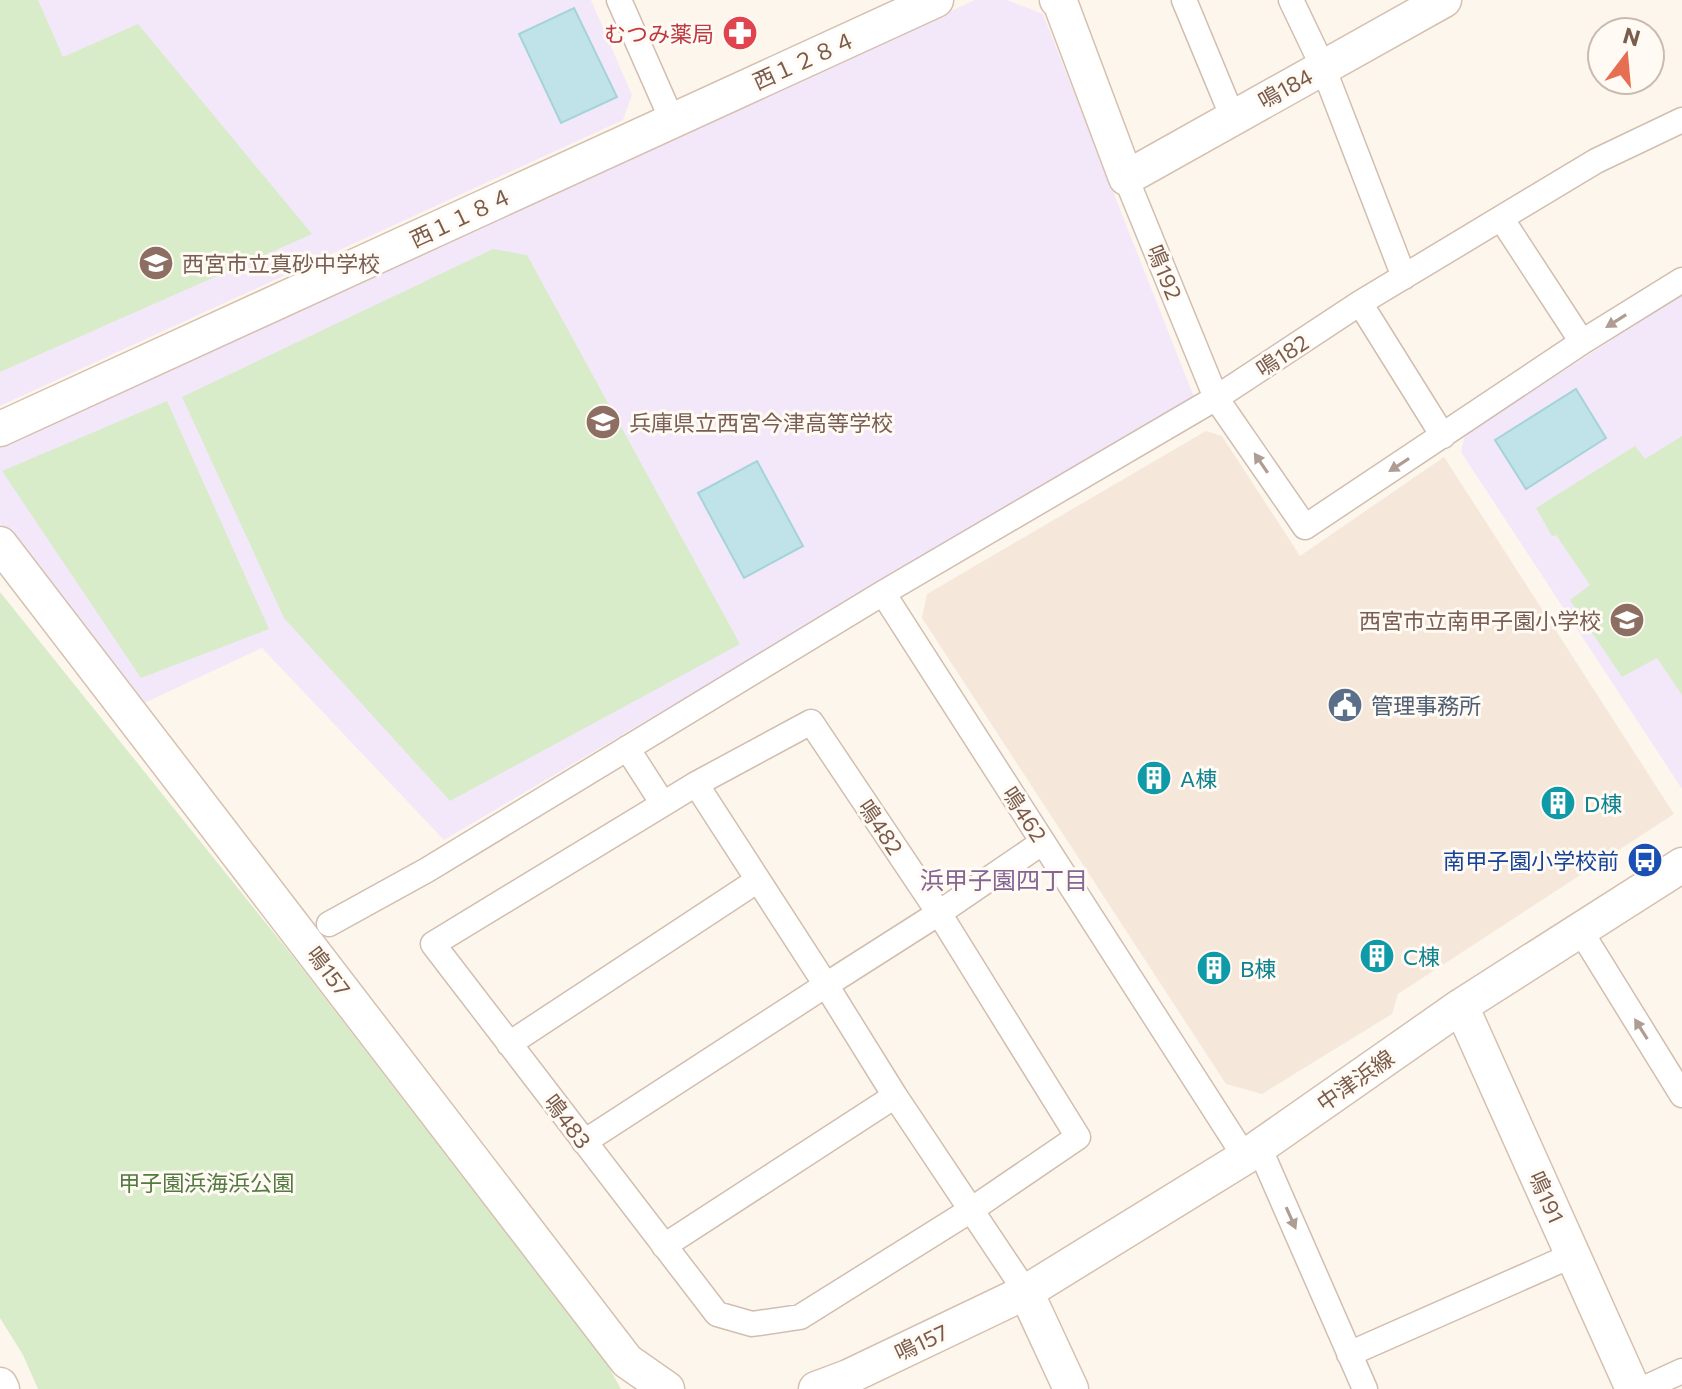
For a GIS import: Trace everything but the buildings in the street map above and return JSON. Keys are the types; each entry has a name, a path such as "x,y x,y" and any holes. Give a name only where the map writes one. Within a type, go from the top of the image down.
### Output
{"street":[{"path":"619,0 672,120"},
{"name":"西１２８４","path":"672,120 936,0"},
{"name":"鳴192","path":"1057,0 1216,398 1305,527 1443,436"},
{"path":"1184,0 1233,118"},
{"path":"1291,0 1323,67 1404,277"},
{"name":"鳴184","path":"1126,178 1323,67 1422,5"},
{"name":"西１１８４","path":"0,429 672,120"},
{"name":"鳴182","path":"329,924 427,870 883,593 1216,398 1360,303 1596,161 1682,120"},
{"path":"1501,218 1582,342"},
{"path":"1360,303 1443,436 1582,342 1682,280"},
{"name":"鳴157","path":"0,544 627,1361 667,1389"},
{"name":"鳴462","path":"883,593 1043,842 1252,1152 1365,1389"},
{"name":"鳴482","path":"696,784 811,722 939,913 1078,1137 971,1210"},
{"path":"627,748 663,804"},
{"path":"696,784 895,1096 1026,1292 1071,1389"},
{"name":"鳴483","path":"696,784 433,944 717,1314 752,1324 800,1317 971,1210"},
{"path":"584,1142 939,913 1043,842"},
{"name":"中津浜線","path":"1026,1292 1252,1152 1461,1006 1682,865"},
{"path":"509,1044 758,880"},
{"path":"1580,930 1682,1095"},
{"name":"鳴191","path":"1461,1006 1633,1389"},
{"path":"664,1246 895,1096"},
{"path":"1349,1354 1573,1255"},
{"name":"鳴157","path":"816,1389 850,1383 1026,1292"},
{"path":"1643,1389 1682,1371"}],"shaded area":[{"name":"西宮市立真砂中学校","path":"0,0 591,0 632,95 623,120 0,406"},
{"name":"兵庫県立西宮今津高等学校","path":"975,0 1007,0 1043,14 1194,397 444,840 262,648 142,704 0,523 0,446"},
{"name":"西宮市立南甲子園小学校","path":"1682,295 1682,789 1461,452 1465,434"},
{"path":"1206,431 1222,436 1300,556 1444,457 1674,814 1398,994 1392,1014 1262,1094 1226,1084 922,618 927,594"}],"green space":[{"path":"0,0 38,0 63,57 138,24 312,234 0,372"},
{"path":"493,249 527,255 740,644 450,801 284,618 182,397"},
{"path":"167,401 269,629 141,678 2,471"},
{"path":"1682,436 1682,695 1657,658 1622,677 1570,600 1590,585 1556,535 1552,536 1536,508 1635,446 1645,459"},
{"name":"甲子園浜海浜公園","path":"0,592 294,958 608,1366 621,1389 38,1389 23,1355 0,1318"}],"water":[{"path":"574,8 617,97 561,123 519,34"},
{"path":"1576,389 1606,438 1526,489 1495,440"},
{"path":"757,461 803,546 744,578 698,493"}],"place":[{"name":"むつみ薬局","path":"740,33"},
{"name":"西宮市立真砂中学校","path":"156,263"},
{"name":"兵庫県立西宮今津高等学校","path":"603,422"},
{"name":"西宮市立南甲子園小学校","path":"1627,620"},
{"name":"管理事務所","path":"1345,705"},
{"name":"A棟","path":"1154,778"},
{"name":"D棟","path":"1558,803"},
{"name":"南甲子園小学校前","path":"1645,860"},
{"name":"C棟","path":"1377,956"},
{"name":"B棟","path":"1214,968"}],"district":[{"name":"浜甲子園四丁目","path":"1004,879"}]}
